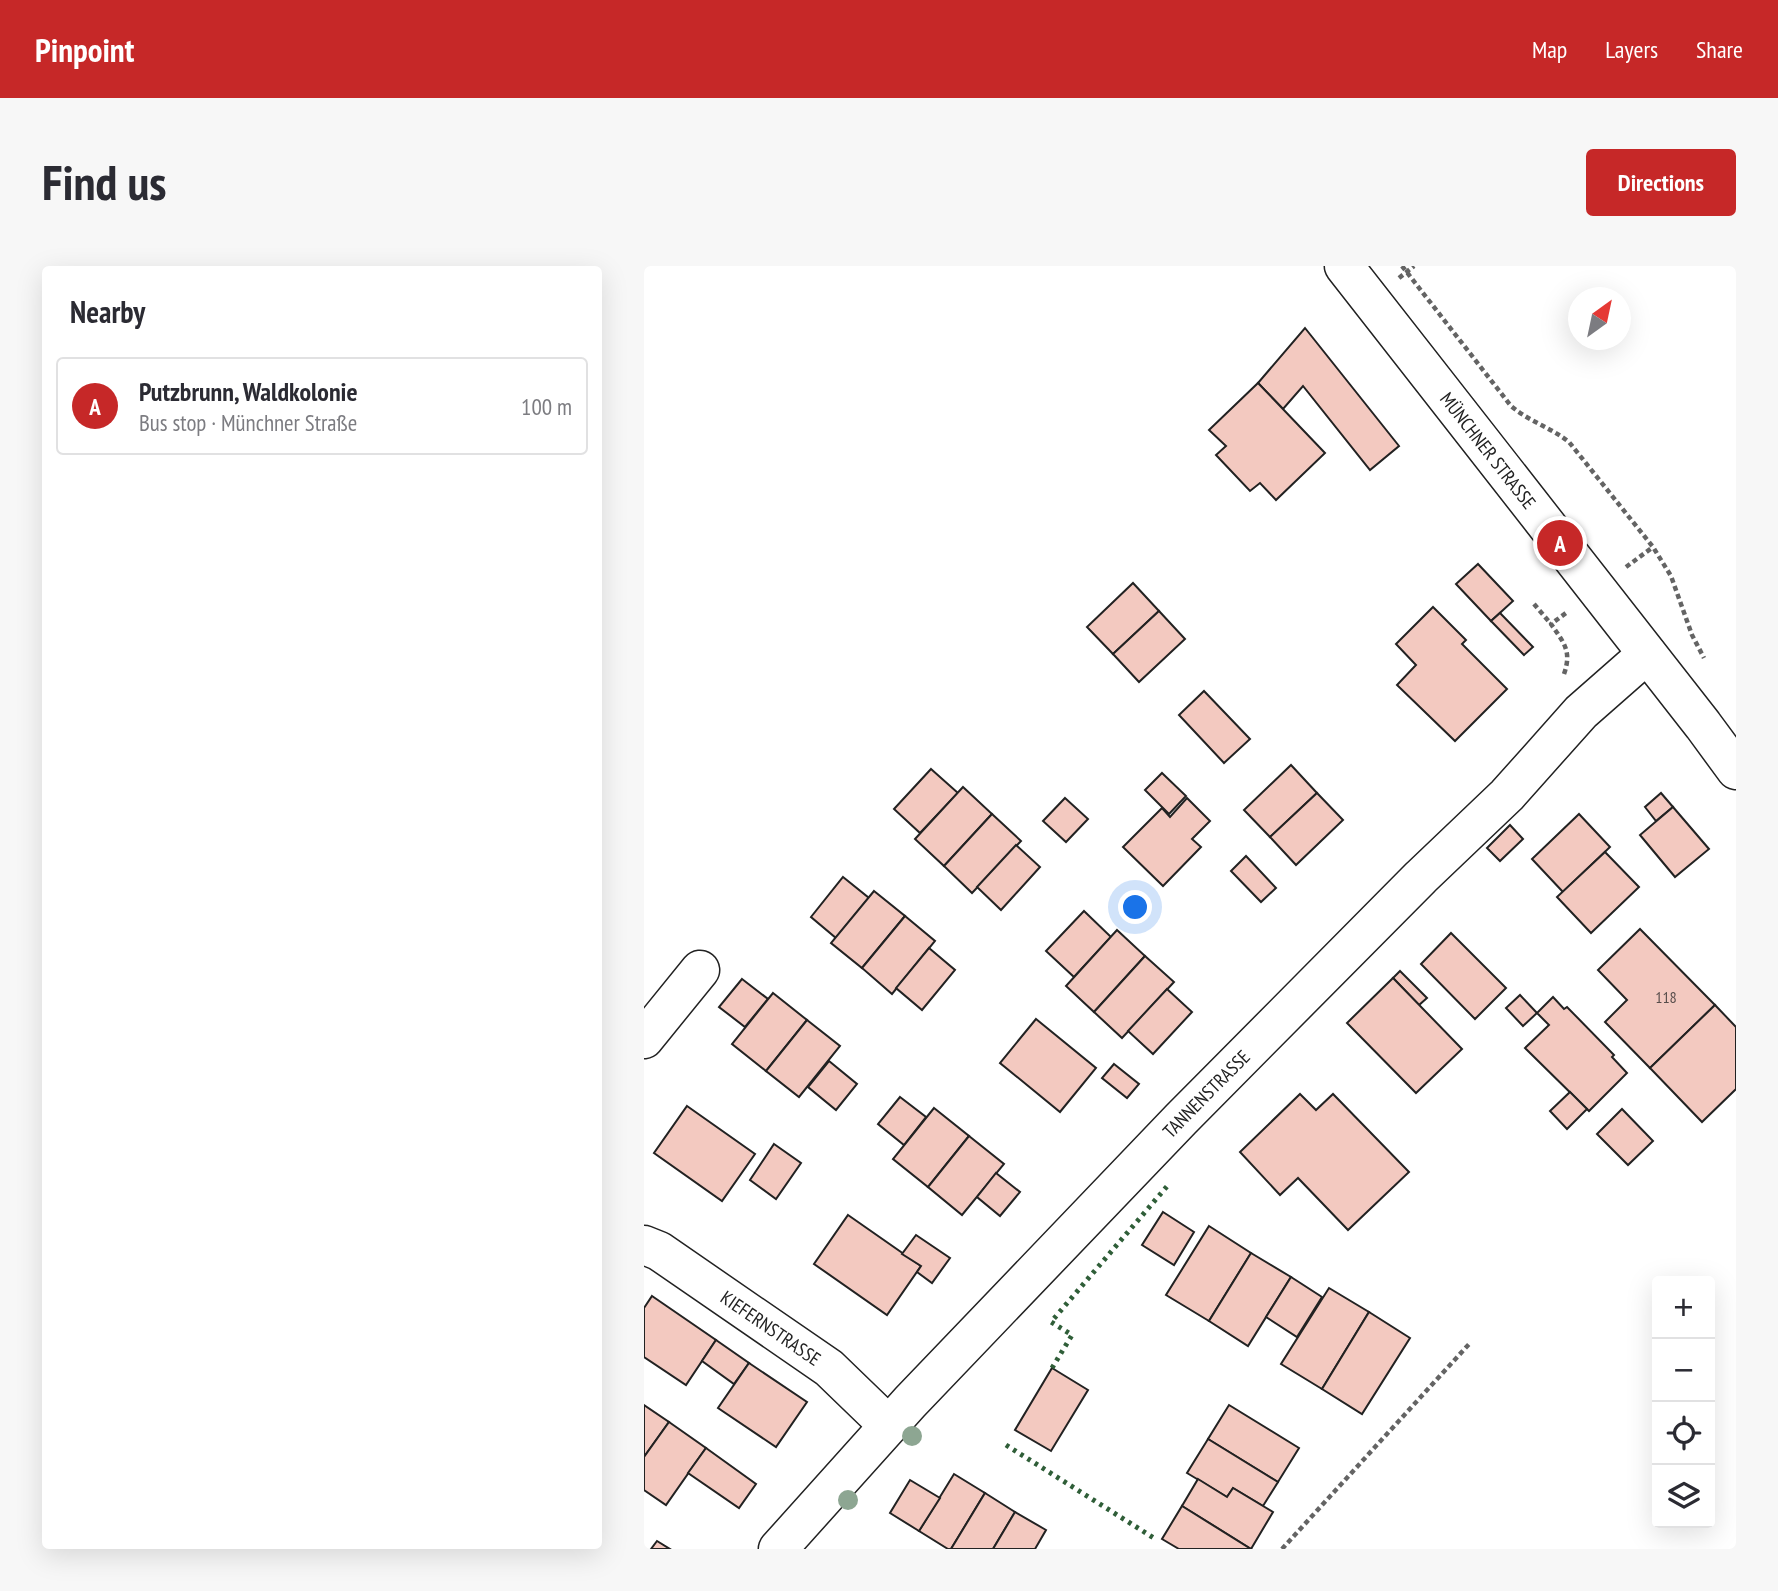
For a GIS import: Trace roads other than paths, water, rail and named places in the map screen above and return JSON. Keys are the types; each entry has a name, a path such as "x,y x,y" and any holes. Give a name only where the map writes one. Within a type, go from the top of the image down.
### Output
{"street":[{"name":"MÜNCHNER STRASSE","path":"1344,266 1736,770"},
{"name":"TANNENSTRASSE","path":"778,1549 888,1426 1181,1119 1421,877 1507,795 1576,717 1647,654"},
{"path":"644,1039 700,970"},
{"name":"KIEFERNSTRASSE","path":"644,1245 659,1251 828,1368 888,1426"}],"place":[{"name":"Putzbrunn, Waldkolonie","path":"1560,543"}]}
